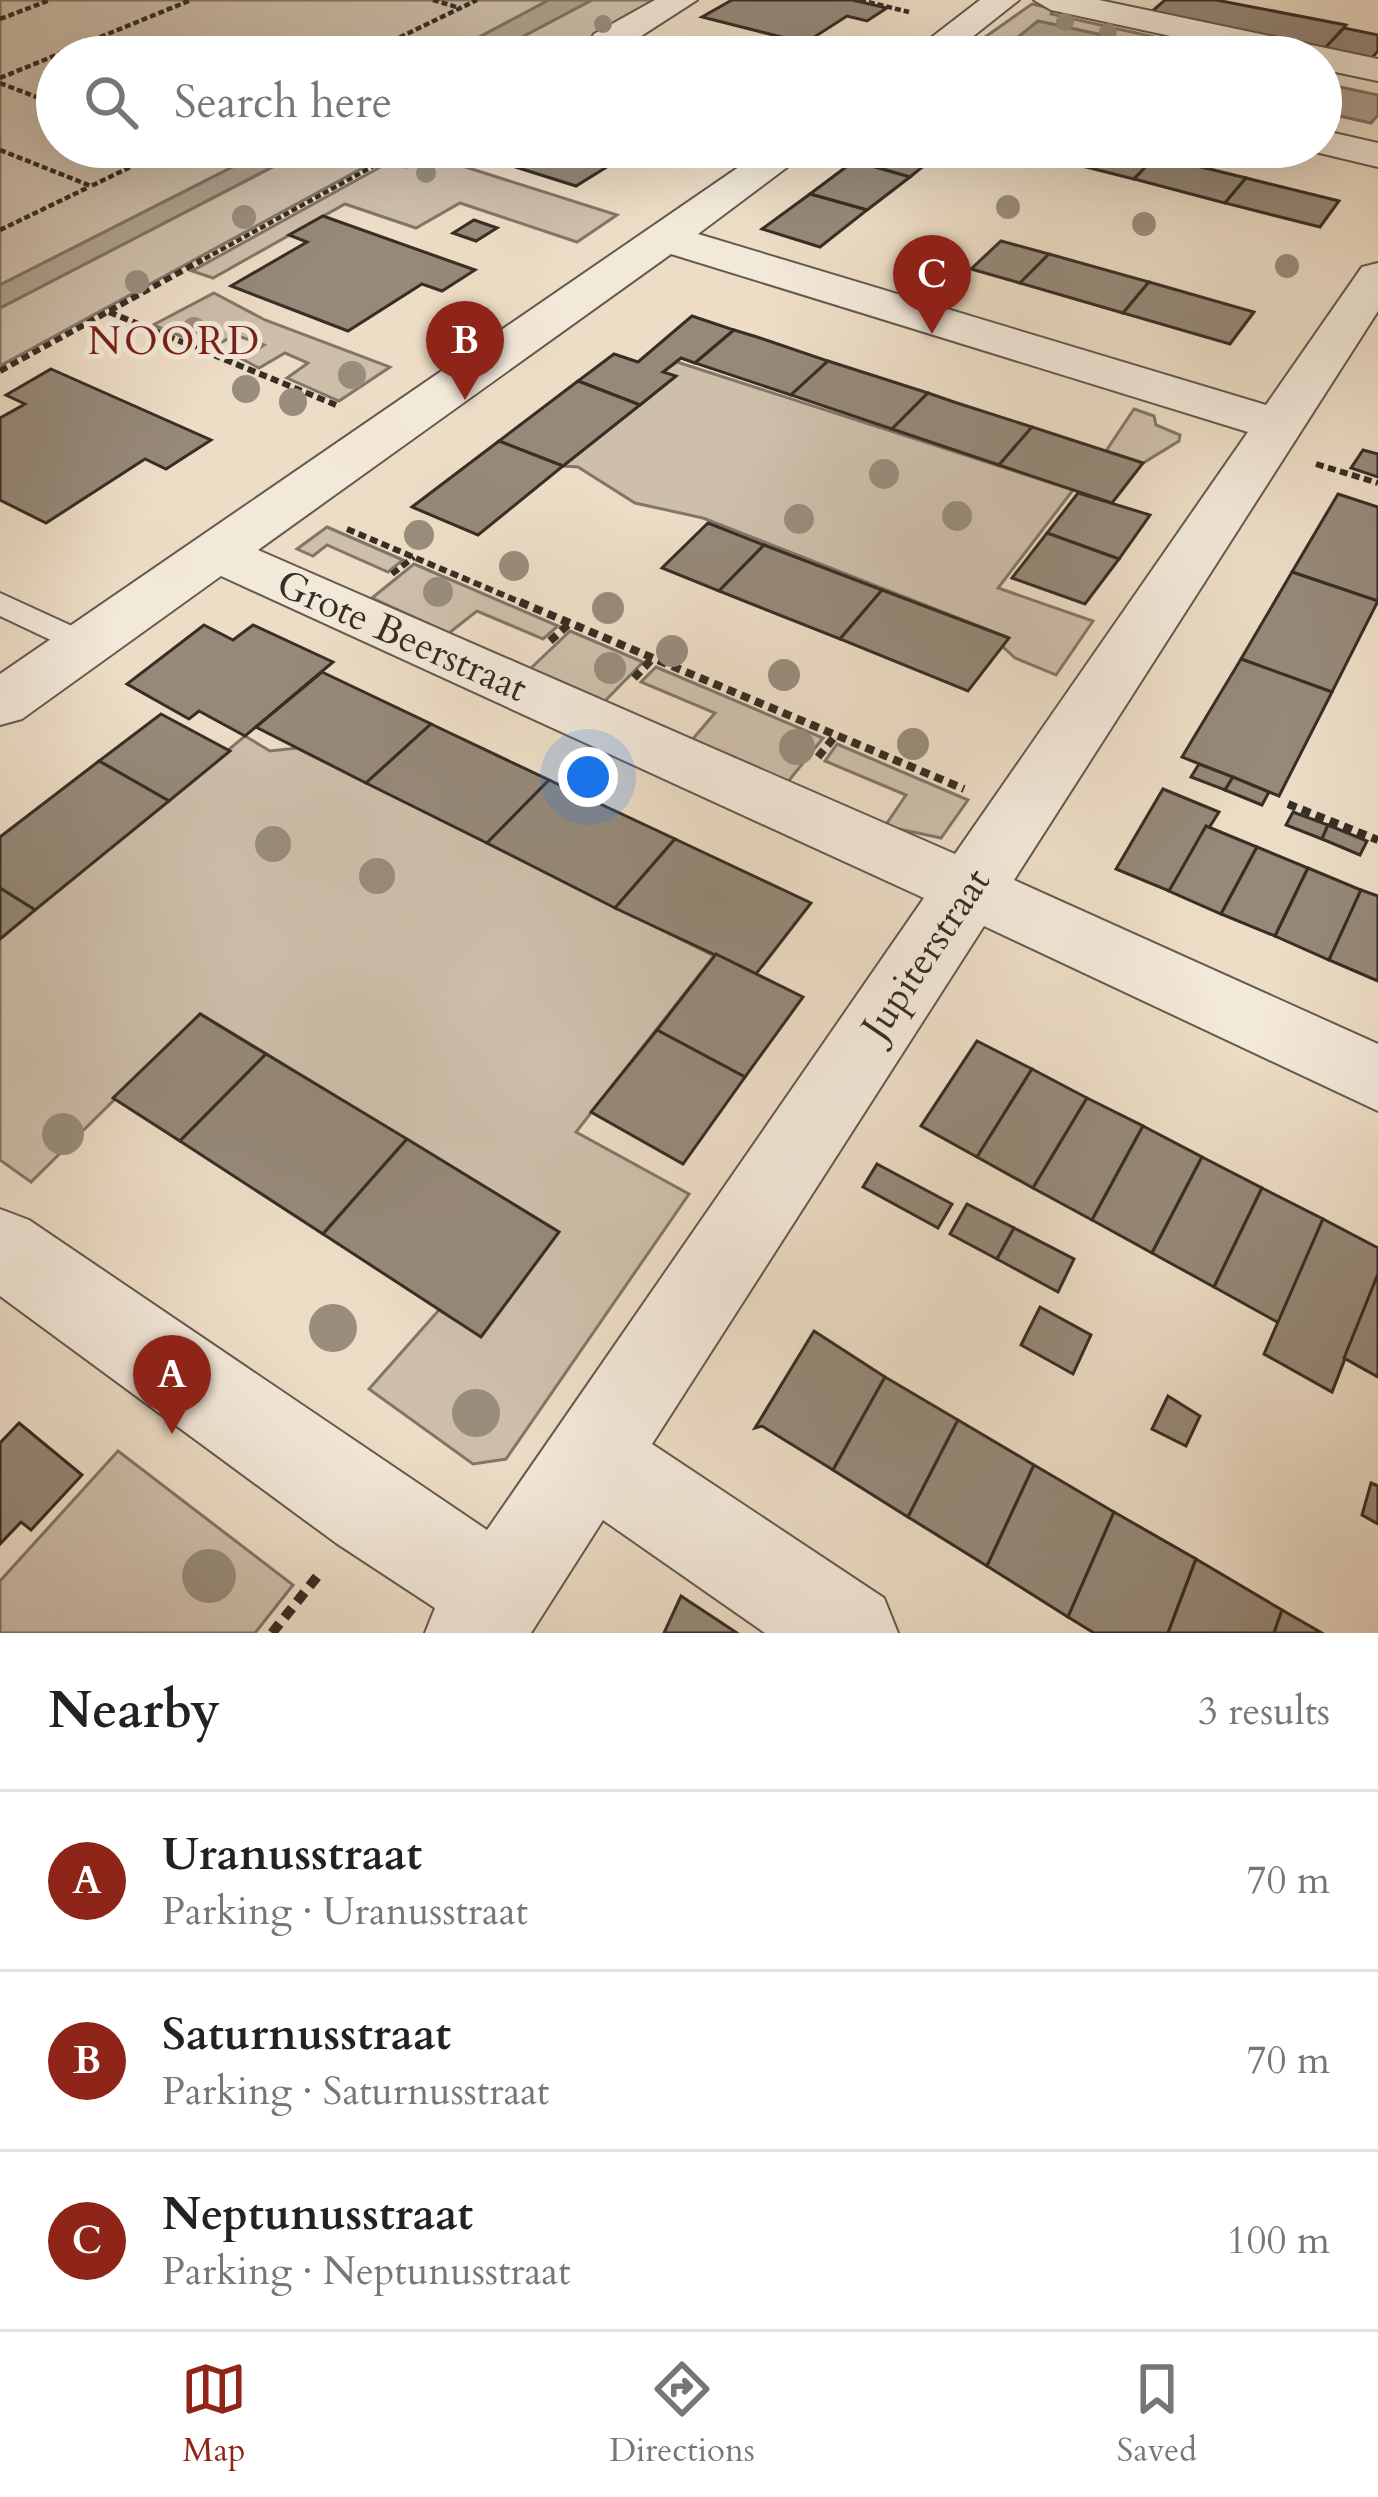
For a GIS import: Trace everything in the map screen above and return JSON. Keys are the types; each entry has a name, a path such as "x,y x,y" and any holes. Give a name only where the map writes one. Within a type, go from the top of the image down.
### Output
{"street":[{"path":"617,36 680,0"},
{"path":"959,36 1002,0"},
{"path":"1051,0 1220,36"},
{"path":"1342,62 1378,70"},
{"path":"1342,147 1378,155"},
{"path":"0,704 764,168"},
{"path":"664,238 1279,425"},
{"name":"Jupiterstraat","path":"487,1613 1279,425 1355,350 1378,276"},
{"name":"Grote Beerstraat","path":"218,553 970,889 1378,1079"},
{"path":"0,1247 369,1510 487,1613"},
{"path":"591,1457 849,1633"}],"lane":[{"path":"0,603 86,644"}],"path":[{"path":"0,19 50,0"},
{"path":"106,36 191,0"},
{"path":"433,0 460,8"},
{"path":"402,36 477,0"},
{"path":"860,0 922,16"},
{"path":"0,81 36,66"},
{"path":"0,81 36,96"},
{"path":"0,150 36,164"},
{"path":"46,168 91,186"},
{"path":"0,230 127,168"},
{"path":"0,371 370,168"},
{"path":"110,312 339,406"},
{"name":"Grote Beerstraat","path":"342,526 1020,813"},
{"path":"1288,804 1378,840"}],"shaded area":[{"path":"0,0 549,0 481,36 36,36 36,168 231,168 0,285"},
{"path":"549,0 592,0 524,36 481,36"},
{"path":"592,0 666,0 602,36 524,36"},
{"path":"1032,4 1054,9 1051,14 1150,36 1107,36 1038,21 1020,36 987,36"},
{"path":"1038,21 1107,36 1019,36"},
{"path":"1342,87 1378,95 1378,115 1371,123 1342,117"},
{"path":"231,168 270,168 0,308 0,285"},
{"path":"270,168 363,168 0,366 0,308"},
{"path":"379,168 469,168 617,215 577,242 460,203 416,228 345,204 213,278 192,271"},
{"path":"214,293 265,320 390,367 339,401 287,378 308,363 285,353 259,368 242,359 264,345 235,335 211,348 153,325"},
{"path":"677,362 1073,490 998,588 1093,621 1056,675 1015,658 1002,646 1007,637 703,518 635,503 578,467 563,466 675,377 663,372"},
{"path":"1134,409 1154,416 1156,425 1180,435 1179,441 1143,463 1106,451"},
{"path":"327,527 403,560 388,572 327,545 313,556 297,549"},
{"path":"414,564 558,626 543,639 477,611 449,633 372,598"},
{"path":"570,631 643,662 604,702 530,669"},
{"path":"656,667 823,738 787,783 691,741 715,713 641,682"},
{"path":"245,736 270,751 297,748 714,956 576,1132 689,1194 506,1459 473,1464 369,1389 439,1310 481,1336 559,1232 201,1014 31,1182 0,1160 0,939"},
{"path":"837,744 968,800 941,838 885,826 906,795 825,761"},
{"path":"118,1451 293,1585 255,1633 0,1633 0,1581"}],"building":[{"path":"732,0 852,0 887,8 867,21 847,16 816,36 777,36 702,17"},
{"path":"1165,0 1216,0 1346,25 1336,36 1258,36 1150,13"},
{"path":"1344,28 1378,35 1378,51 1371,59 1342,53 1342,36 1336,36"},
{"path":"519,168 605,168 576,186"},
{"path":"845,168 878,168 910,177 867,210 810,194"},
{"path":"878,168 921,168 910,177"},
{"path":"1090,168 1145,168 1134,179"},
{"path":"1145,168 1207,168 1246,178 1225,203 1134,179"},
{"path":"1246,178 1339,201 1320,227 1225,203"},
{"path":"810,194 867,210 820,247 762,229"},
{"path":"323,216 475,270 442,291 422,284 348,331 231,286 307,242 289,235"},
{"path":"474,220 497,228 476,241 453,233"},
{"path":"1001,241 1049,254 1020,283 971,269"},
{"path":"1049,254 1149,282 1123,313 1020,283"},
{"path":"1149,282 1254,312 1230,344 1123,313"},
{"path":"692,316 734,330 695,363 681,358 663,372 676,376 640,405 578,381 614,354 638,362"},
{"path":"734,330 828,361 791,395 695,363"},
{"path":"828,361 928,393 892,429 791,395"},
{"path":"51,369 211,440 166,469 145,459 46,523 0,500 0,418 25,404 6,395"},
{"path":"578,381 640,405 563,466 499,441"},
{"path":"928,393 1032,427 999,465 892,429"},
{"path":"1032,427 1143,463 1112,503 999,465"},
{"path":"499,441 563,466 478,535 412,507"},
{"path":"1363,450 1378,454 1378,477 1351,468"},
{"path":"1078,493 1150,515 1119,559 1047,533"},
{"path":"1338,494 1378,507 1378,601 1292,572"},
{"path":"708,523 764,545 719,591 662,568"},
{"path":"1047,533 1119,559 1085,604 1012,578"},
{"path":"764,545 882,590 840,639 719,591"},
{"path":"1292,572 1378,601 1332,692 1241,659"},
{"path":"882,590 1009,638 968,691 840,639"},
{"path":"204,625 233,640 253,625 333,662 245,736 199,711 189,719 127,684"},
{"path":"1241,659 1332,692 1279,796 1182,757"},
{"path":"322,672 431,724 366,783 256,727"},
{"path":"161,714 230,751 169,801 99,761"},
{"path":"431,724 549,780 487,843 366,783"},
{"path":"99,761 169,801 35,910 0,888 0,837"},
{"path":"1199,764 1233,777 1225,790 1191,777"},
{"path":"1233,777 1269,792 1262,805 1225,790"},
{"path":"549,780 675,839 615,908 487,843"},
{"path":"1163,789 1219,812 1169,891 1116,869"},
{"path":"1293,812 1328,825 1322,839 1286,825"},
{"path":"1328,825 1367,841 1360,855 1322,839"},
{"path":"1206,826 1257,847 1221,914 1169,891"},
{"path":"675,839 811,903 756,974 615,908"},
{"path":"1257,847 1308,868 1275,936 1221,914"},
{"path":"1308,868 1361,890 1329,960 1275,936"},
{"path":"0,888 35,910 0,939"},
{"path":"1361,890 1378,896 1378,981 1329,960"},
{"path":"716,954 803,997 745,1077 657,1030"},
{"path":"200,1014 266,1054 180,1141 113,1098"},
{"path":"657,1030 745,1077 683,1164 591,1112"},
{"path":"977,1041 1032,1069 977,1157 921,1126"},
{"path":"266,1054 407,1139 323,1234 180,1141"},
{"path":"1032,1069 1087,1098 1033,1188 977,1157"},
{"path":"1087,1098 1143,1126 1092,1220 1033,1188"},
{"path":"1143,1126 1202,1157 1152,1253 1092,1220"},
{"path":"407,1139 559,1232 481,1337 323,1234"},
{"path":"1202,1157 1262,1188 1214,1287 1152,1253"},
{"path":"877,1164 952,1204 938,1228 863,1187"},
{"path":"1262,1188 1323,1219 1279,1323 1214,1287"},
{"path":"967,1204 1014,1228 997,1259 950,1234"},
{"path":"1323,1219 1378,1248 1378,1274 1332,1392 1264,1354"},
{"path":"1014,1228 1074,1259 1058,1292 997,1259"},
{"path":"1378,1274 1378,1377 1344,1358"},
{"path":"1040,1307 1091,1335 1073,1374 1021,1345"},
{"path":"814,1331 885,1377 833,1470 762,1426 755,1428"},
{"path":"885,1377 958,1420 908,1517 833,1470"},
{"path":"1168,1396 1200,1416 1186,1446 1152,1429"},
{"path":"958,1420 1034,1465 987,1566 908,1517"},
{"path":"19,1423 82,1475 31,1530 21,1522 0,1544 0,1443"},
{"path":"1034,1465 1114,1512 1068,1617 987,1566"},
{"path":"1371,1483 1378,1486 1378,1524 1362,1515"},
{"path":"1114,1512 1196,1559 1168,1633 1094,1633 1068,1617"},
{"path":"1196,1559 1282,1610 1274,1633 1168,1633"},
{"path":"681,1596 737,1633 664,1633"},
{"path":"1282,1610 1322,1633 1274,1633"}],"place":[{"name":"Neptunusstraat","path":"932,334"},
{"name":"Saturnusstraat","path":"465,400"},
{"name":"Uranusstraat","path":"172,1434"}],"district":[{"name":"NOORD","path":"175,341"}]}
